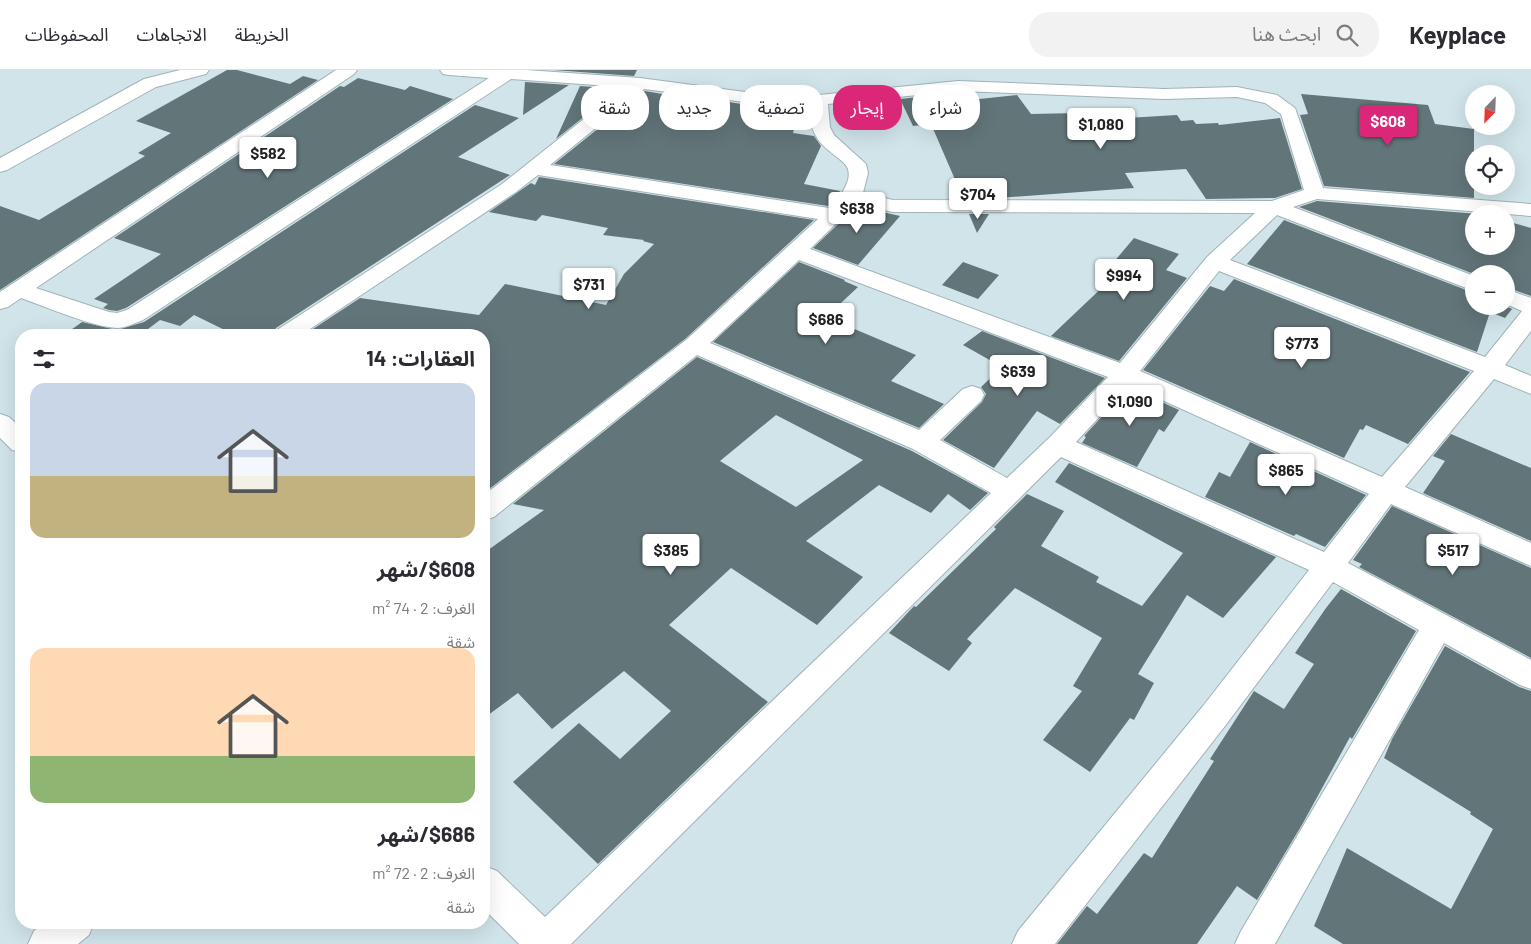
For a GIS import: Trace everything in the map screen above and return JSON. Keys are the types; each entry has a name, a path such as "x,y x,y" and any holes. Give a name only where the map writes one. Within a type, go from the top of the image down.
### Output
{"street":[{"path":"0,166 150,83 200,70"},
{"path":"0,302 348,70"},
{"path":"449,70 640,83 740,96"},
{"path":"19,290 106,319 119,321 135,315 509,73"},
{"path":"294,329 509,188 640,83"},
{"path":"823,100 958,86 1164,94 1217,91 1258,96 1271,100 1289,112 1315,193"},
{"path":"490,505 694,345 852,197 858,182 856,164 833,146 823,130"},
{"path":"534,168 832,215"},
{"path":"852,197 893,206 1068,208 1274,207 1315,193 1531,210"},
{"path":"490,890 546,943 1058,445 1125,374 1214,262 1274,207"},
{"path":"1274,207 1465,281"},
{"path":"796,251 1125,374 1531,555"},
{"path":"1214,262 1490,368 1531,386"},
{"path":"1515,300 1531,306"},
{"path":"1031,944 1214,716 1330,568 1387,490 1490,368 1531,315"},
{"path":"694,345 922,442 1009,491"},
{"path":"922,442 972,396"},
{"path":"0,423 15,437"},
{"path":"1058,445 1330,568 1531,675"},
{"path":"1254,944 1438,625"},
{"path":"47,944 67,929"}],"building":[{"path":"227,70 237,70 290,84 303,76 318,80 0,290 0,206 39,220 145,156 138,153 171,133 136,121"},
{"path":"553,70 637,70 634,76"},
{"path":"358,78 405,90 410,86 453,99 126,308 117,311 109,310 103,308 108,304 94,299 161,254 114,238 340,86 344,87"},
{"path":"525,82 569,85 523,115"},
{"path":"580,86 581,86 581,119 556,139"},
{"path":"649,92 659,93 659,130 730,130 730,102 740,104 740,130 794,130 793,133 814,136 821,146 804,184 840,191 828,206 554,164 596,130 649,130"},
{"path":"1301,94 1428,105 1435,124 1465,128 1465,135 1474,135 1474,145 1465,145 1465,195 1474,195 1474,198 1324,186 1300,115 1308,114"},
{"path":"1017,95 1031,114 1124,112 1127,118 1177,115 1181,121 1193,120 1196,124 1218,123 1219,125 1280,118 1302,189 1275,198 1206,199 1186,169 1125,173 1134,188 998,198 963,198 934,130 980,130 980,99"},
{"path":"912,98 912,124 902,103 902,99"},
{"path":"475,105 519,118 458,157 510,175 275,329 223,329 194,315 180,326 160,320 148,329 120,329 144,322"},
{"path":"539,177 814,220 685,339 490,488 490,329 313,329 360,298 479,315 505,284 606,305 624,274 654,244 644,240 603,235 608,228 542,215 536,221 489,212 531,183 535,185"},
{"path":"1317,201 1465,213 1465,255 1515,255 1515,224 1531,228 1531,296 1515,290 1515,265 1465,265 1465,271 1299,207"},
{"path":"857,206 900,216 858,265 813,248"},
{"path":"969,214 989,214 977,233"},
{"path":"1284,220 1465,290 1465,315 1489,315 1477,352 1247,264"},
{"path":"1134,238 1179,254 1166,270 1187,278 1119,361 1051,336 1110,280 1102,276"},
{"path":"799,262 858,287 826,317 916,355 891,381 944,404 919,428 713,342"},
{"path":"963,262 999,275 978,299 942,285"},
{"path":"1234,279 1470,372 1408,444 1366,425 1363,430 1360,429 1344,458 1143,370 1210,286 1224,291"},
{"path":"82,322 113,329 72,329"},
{"path":"982,331 1105,378 1060,424 1037,411 994,468 943,440 982,402 986,394 981,387 1002,367 963,345"},
{"path":"697,357 912,451 988,493 970,510 948,494 931,513 879,485 806,541 863,577 817,625 731,568 669,625 768,702 598,864 513,782 579,723 620,759 671,711 624,671 552,729 518,693 490,714 490,549 544,510 513,504","holes":["776,415 863,460 796,507 720,461"]},
{"path":"1129,387 1179,410 1164,432 1159,429 1137,467 1082,443 1086,437 1084,436"},
{"path":"1451,434 1531,468 1531,541 1423,493 1445,461 1433,456"},
{"path":"1250,442 1366,495 1325,547 1296,534 1294,536 1205,497 1219,472 1230,477"},
{"path":"1069,463 1276,557 1223,618 1187,595 1138,674 1154,683 1134,720 1130,718 1090,772 1043,740 1082,691 1073,686 1102,638 1015,588 967,639 972,643 949,671 889,633 914,606 916,607 996,529 994,527 1027,494 1064,511 1041,546 1099,577 1096,582 1142,606 1183,553 1055,482"},
{"path":"1392,506 1531,568 1531,658 1359,567 1362,564 1353,560"},
{"path":"1341,589 1416,631 1352,739 1350,737 1303,823 1257,900 1237,886 1197,944 1057,944 1087,906 1097,914 1144,853 1152,858 1214,761 1210,759 1254,691 1284,709 1314,664 1295,653"},
{"path":"1445,646 1519,687 1531,691 1531,944 1343,944 1314,926 1347,848 1451,909 1493,829 1470,814 1471,812 1384,758 1392,739"}]}
